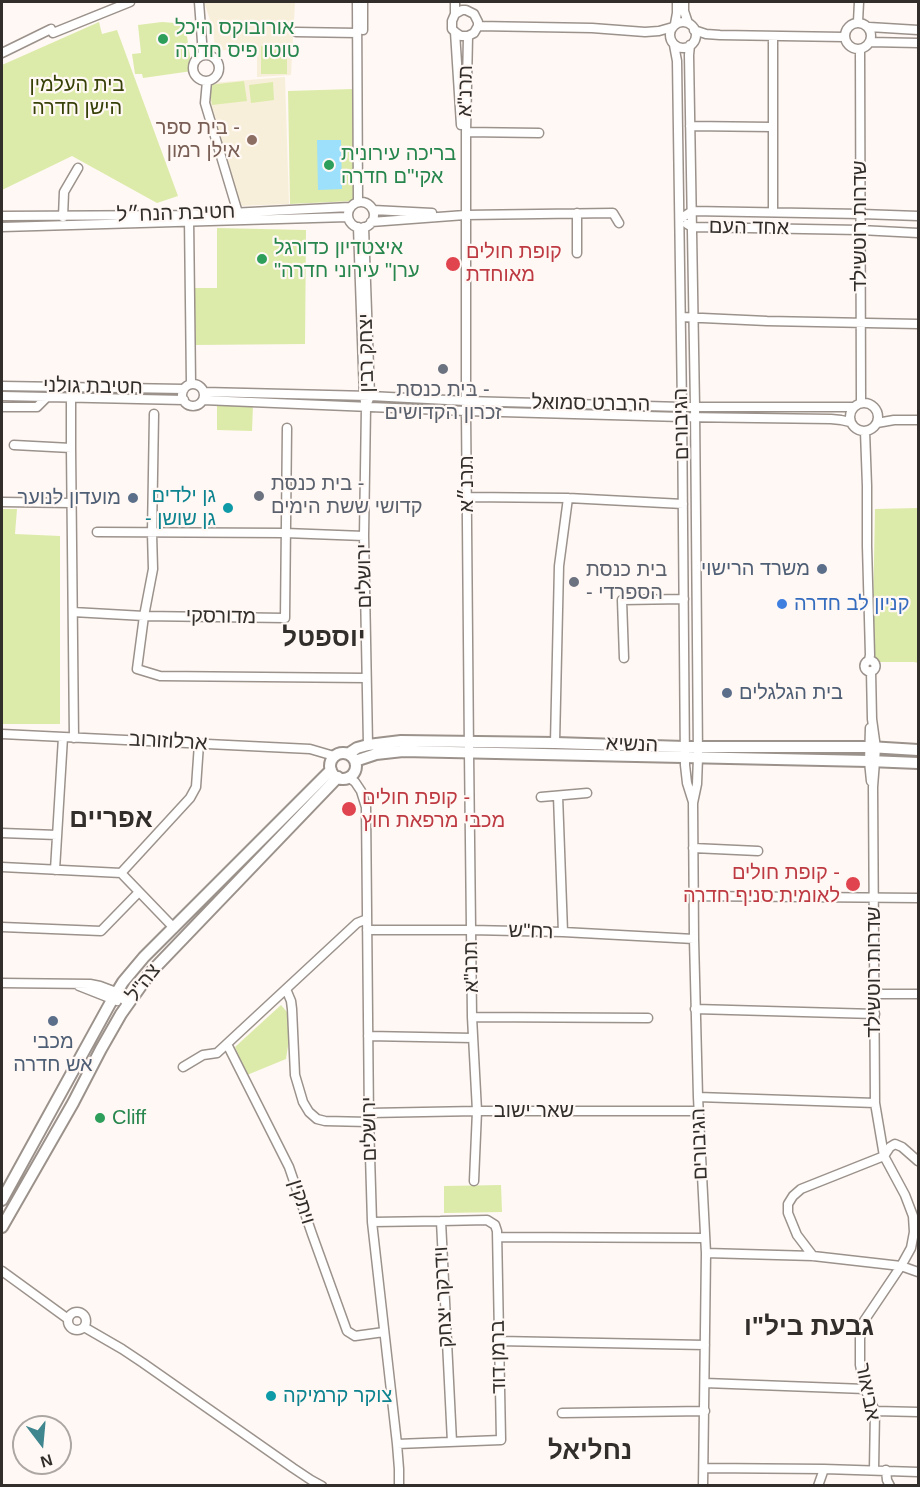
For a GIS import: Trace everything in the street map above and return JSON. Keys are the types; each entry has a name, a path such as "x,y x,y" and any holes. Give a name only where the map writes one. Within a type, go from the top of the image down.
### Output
{"main road":[{"name":"הנשיא","path":"351,757 357,748 401,741 469,747 685,752 873,748 918,750"},
{"name":"הנשיא","path":"351,757 394,752 555,743 685,752"},
{"name":"הנשיא","path":"698,752 918,763"},
{"path":"340,753 351,757 356,765 354,772 339,775 330,763 334,756 340,753"},
{"name":"צה\"ל","path":"2,1200 114,996 144,957 339,775"},
{"name":"צה\"ל","path":"2,1227 101,1049 150,973 339,775"}],"street":[{"path":"2,53 51,29 53,33 130,2"},
{"path":"199,2 203,56"},
{"path":"357,2 360,202"},
{"path":"360,202 363,2"},
{"path":"455,2 455,14 451,24 455,32 461,36 474,33 478,26 474,14 466,6 455,14"},
{"path":"673,44 670,33 677,13 677,2"},
{"path":"684,2 684,11 696,34 692,44"},
{"path":"858,22 859,2"},
{"path":"478,26 592,28 645,32 659,31 683,22 700,33 720,35 844,37"},
{"path":"869,27 870,42 864,48 850,47 844,37 845,31 849,25 858,22 869,27 918,30"},
{"path":"296,32 357,33"},
{"name":"תרנ\"א","path":"455,32 465,215"},
{"path":"645,32 662,37 683,48 705,37 720,35"},
{"name":"תרנ\"א","path":"465,215 468,36"},
{"path":"773,37 773,212"},
{"path":"870,42 918,43"},
{"name":"הגיבורים","path":"673,44 677,61 680,219 685,752 687,783 693,803"},
{"name":"הגיבורים","path":"692,44 689,55 698,752 697,784 693,803 693,848 695,1009 706,1253 703,1485"},
{"name":"שדרות רוטשילד","path":"857,405 861,214 860,49"},
{"path":"203,56 215,58 219,66 216,77 207,81 198,78 194,70 195,62 203,56"},
{"path":"207,81 204,103 238,213"},
{"path":"690,126 772,127"},
{"path":"465,132 539,133"},
{"path":"63,217 64,192 78,168"},
{"path":"364,226 374,214 370,206 360,202 350,207 348,217 353,225 364,226 465,215"},
{"name":"חטיבת הנח״ל","path":"2,227 189,219 238,213 350,207"},
{"path":"373,210 465,215 613,213 619,223"},
{"name":"אחד העם","path":"918,216 692,211 680,219 692,227 918,233"},
{"path":"577,213 577,253"},
{"name":"תרנ״א","path":"465,215 469,747"},
{"name":"חטיבת הנח״ל","path":"2,216 189,219 348,217"},
{"path":"188,387 198,385 203,396 201,403 188,404 183,396 188,387 189,219"},
{"name":"יצחק רבין","path":"364,226 366,407"},
{"path":"681,317 918,324"},
{"name":"חטיבת גולני","path":"2,386 188,387"},
{"name":"חטיבת גולני","path":"2,396 184,399"},
{"path":"203,396 367,396"},
{"path":"203,396 366,407"},
{"name":"הרברט סמואל","path":"367,396 466,401 682,406 857,405"},
{"name":"חטיבת גולני","path":"2,407 36,407 46,398"},
{"path":"71,398 74,738"},
{"path":"877,423 878,414 870,404 857,405 849,414 850,422 856,429 865,431 870,430 877,423 918,420"},
{"name":"הרברט סמואל","path":"366,407 682,417 831,419 850,422"},
{"name":"ירושלים","path":"366,407 364,536 368,745"},
{"path":"154,414 153,569 137,669 160,676 366,678"},
{"path":"285,533 287,428"},
{"name":"שדרות רוטשילד","path":"865,431 870,655 865,668 871,671 872,719 869,735 873,748 870,777 873,787 875,1103 884,1156"},
{"path":"14,445 71,448"},
{"path":"467,497 568,498 683,504"},
{"path":"555,743 559,566 568,498"},
{"path":"2,502 71,503"},
{"path":"97,532 285,533 364,536"},
{"name":"מדורסקי","path":"73,612 144,616 285,618 285,533"},
{"path":"624,658 622,600 684,599"},
{"name":"ארלוזורוב","path":"2,734 310,749 334,756"},
{"path":"55,870 63,737"},
{"path":"121,873 190,798 196,787 199,744"},
{"name":"תרנ\"א","path":"469,747 472,1017 477,1111 474,1181"},
{"name":"ירושלים","path":"339,775 355,782 361,791 366,807 372,1222 399,1485"},
{"path":"541,797 587,793"},
{"path":"558,796 563,932"},
{"path":"2,833 57,835"},
{"path":"693,848 758,851"},
{"path":"2,867 121,873 174,928"},
{"path":"2,927 101,931 139,892"},
{"path":"694,896 918,898"},
{"path":"183,1068 203,1055 217,1053 357,923 367,919"},
{"name":"רח\"ש","path":"367,930 563,932 694,939"},
{"path":"2,983 73,983 100,986 128,1004"},
{"name":"שאר ישוב","path":"286,989 292,1009 295,1075 303,1102 309,1112 325,1122 369,1117 477,1111 699,1111"},
{"path":"874,994 918,994"},
{"path":"695,1009 875,1014"},
{"path":"472,1017 648,1018"},
{"path":"368,1036 473,1038"},
{"name":"ויתקין","path":"227,1044 289,1167 347,1331 355,1336 384,1332"},
{"path":"698,1097 875,1103"},
{"path":"813,1256 797,1235 790,1220 788,1204 792,1196 801,1190 884,1156 895,1144 918,1161"},
{"name":"אביאור","path":"874,1470 875,1411 865,1389 860,1365 860,1338 864,1321 911,1248 914,1232 913,1216 905,1195 884,1156"},
{"path":"441,1221 487,1221 495,1225 498,1237 704,1238"},
{"name":"וידרקר יצחק","path":"372,1222 441,1221 452,1442"},
{"name":"ברמן דוד","path":"396,1444 501,1440 498,1237"},
{"path":"706,1253 813,1256 901,1266 918,1272"},
{"path":"2,1271 68,1318 69,1325 73,1329 79,1330 84,1327 86,1319 81,1312 72,1313 68,1318"},
{"path":"84,1327 122,1349 293,1468 322,1485"},
{"path":"499,1341 705,1345"},
{"path":"705,1383 865,1389"},
{"path":"562,1413 705,1411"},
{"path":"875,1411 918,1412"},
{"path":"705,1468 918,1472"},
{"path":"818,1485 824,1469"},
{"path":"886,1470 890,1485"}],"shaded area":[{"path":"204,2 295,2 291,75 257,77 257,47 215,51 213,29"},
{"name":"בית ספר - אילן רמון","path":"285,77 289,204 239,206 209,113 208,89 211,83"}],"green space":[{"name":"בית העלמין הישן חדרה","path":"99,22 102,34 117,30 178,196 157,203 72,156 2,190 2,65"},
{"name":"אורובוקס היכל טוטו פיס חדרה","path":"185,22 192,71 143,78 142,74 135,74 132,54 141,53 138,25"},
{"path":"261,46 287,46 287,74 261,74"},
{"path":"244,81 247,101 212,105 209,85"},
{"path":"273,82 274,100 251,103 249,85"},
{"path":"353,89 353,201 290,204 288,91"},
{"name":"איצטדיון כדורגל \"ערן\" עירוני חדרה","path":"217,228 306,230 305,344 194,345 195,288 217,288"},
{"path":"217,404 253,405 252,431 217,430"},
{"path":"918,508 918,663 872,662 875,509"},
{"path":"2,509 17,509 15,534 60,536 60,724 2,724"},
{"path":"281,1005 287,1012 290,1033 286,1059 247,1075 235,1047"},
{"path":"501,1185 502,1212 444,1213 444,1186"}],"water":[{"name":"בריכה עירונית אקי\"ם חדרה","path":"317,140 341,140 342,189 318,190"}],"place":[{"name":"אורובוקס היכל טוטו פיס חדרה","path":"163,39"},
{"name":"בית ספר - אילן רמון","path":"252,140"},
{"name":"בריכה עירונית אקי\"ם חדרה","path":"329,165"},
{"name":"איצטדיון כדורגל \"ערן\" עירוני חדרה","path":"262,259"},
{"name":"קופת חולים מאוחדת","path":"453,264"},
{"name":"בית כנסת - זכרון הקדושים","path":"443,369"},
{"name":"בית כנסת - קדושי ששת הימים","path":"259,496"},
{"name":"מועדון לנוער","path":"133,498"},
{"name":"גן ילדים - גן שושן","path":"228,508"},
{"name":"משרד הרישוי","path":"822,569"},
{"name":"בית כנסת - הספרדי","path":"574,582"},
{"name":"קניון לב חדרה","path":"782,604"},
{"name":"בית הגלגלים","path":"727,693"},
{"name":"קופת חולים - מכבי מרפאת חוץ","path":"349,809"},
{"name":"קופת חולים - לאומית סניף חדרה","path":"853,884"},
{"name":"מכבי אש חדרה","path":"53,1021"},
{"name":"Cliff","path":"100,1118"},
{"name":"צוקר קרמיקה","path":"271,1396"}],"district":[{"name":"יוספטל","path":"324,639"},
{"name":"אפריים","path":"111,820"},
{"name":"גבעת ביל\"ו","path":"809,1328"},
{"name":"נחליאל","path":"590,1452"}]}
